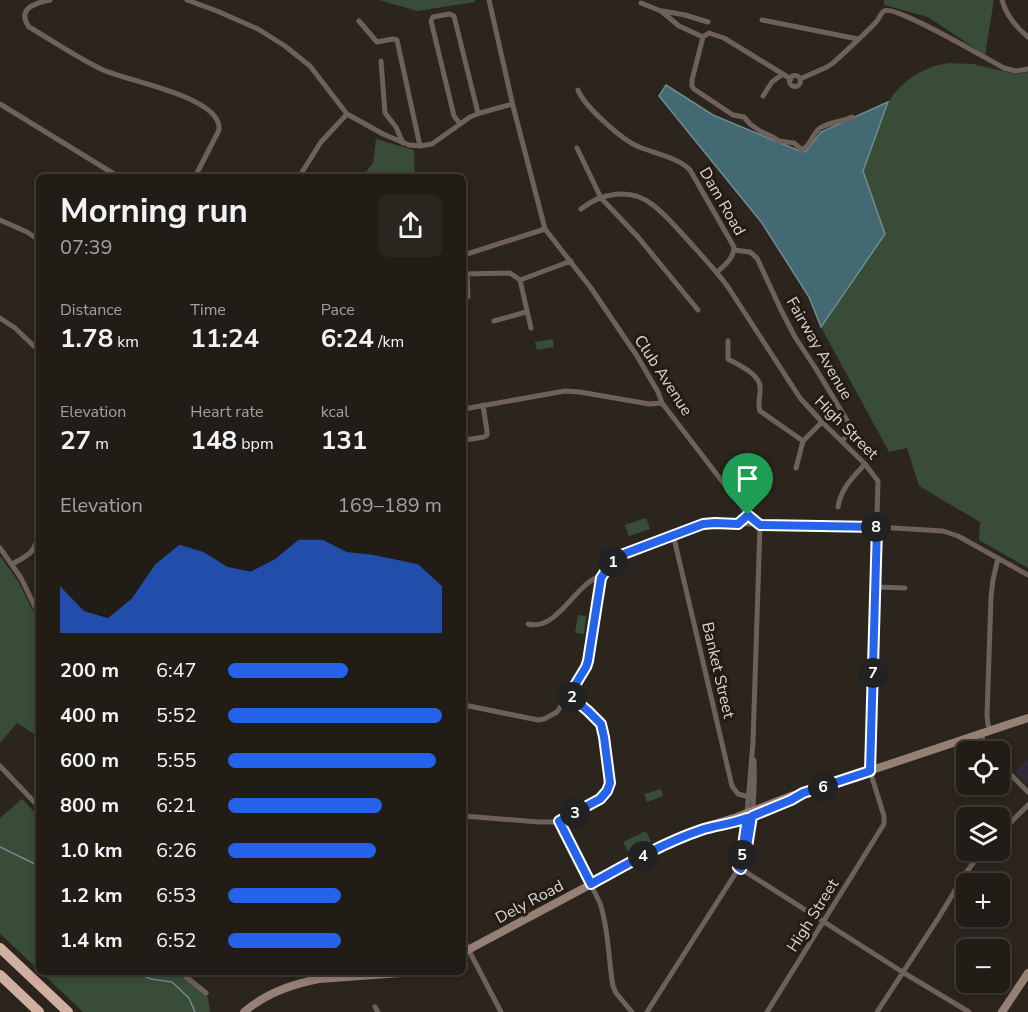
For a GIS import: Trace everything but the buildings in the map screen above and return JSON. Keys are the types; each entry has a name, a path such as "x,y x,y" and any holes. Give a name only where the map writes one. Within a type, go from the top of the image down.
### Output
{"highway":[{"path":"0,948 68,1012"},
{"path":"0,975 39,1012"}],"street":[{"path":"50,0 33,4 27,10 25,18 29,27 100,69 181,96 201,105 215,115 220,124 219,130 197,174"},
{"path":"187,0 258,29 285,46 310,66 347,114 377,132 403,143 429,145 437,142 478,113 513,104"},
{"name":"Club Avenue","path":"489,0 545,229 591,288 637,356 662,403 748,515 760,525"},
{"path":"1002,0 1011,19 1027,36"},
{"path":"641,3 661,11 708,22"},
{"path":"852,117 822,127 808,147 802,150 791,142 779,141 760,131 744,117 733,115 692,86 703,37 709,33 724,38 791,79 795,76 800,80 827,67 879,20 884,11 890,10 919,22 1004,68 1016,71 1028,69"},
{"path":"661,11 679,26 703,37"},
{"path":"460,124 454,116 431,21 433,17 449,14 454,16 478,113"},
{"path":"762,20 858,39"},
{"path":"359,21 377,42 397,40 420,146"},
{"path":"381,61 385,113 396,127 403,143"},
{"path":"763,96 772,82 783,74"},
{"name":"Dam Road","path":"578,90 588,106 628,141 687,167 732,243 734,250 731,258 717,272"},
{"path":"0,104 114,174"},
{"path":"301,174 321,142 347,114"},
{"path":"576,148 601,198 638,237 699,310"},
{"name":"High Street","path":"581,209 590,202 610,195 626,194 650,202 728,286 800,398 878,480 870,771 884,816 884,824 767,1012"},
{"path":"0,220 36,238"},
{"path":"466,254 545,229"},
{"name":"Fairway Avenue","path":"734,250 750,252 761,265 795,337 848,422 849,431 842,442"},
{"path":"520,280 571,261"},
{"path":"466,274 510,273 520,280 531,328"},
{"path":"466,282 468,297"},
{"path":"494,321 526,312"},
{"path":"0,318 15,328 36,348"},
{"path":"728,341 728,359 746,370 760,383 758,406 760,411 803,441"},
{"path":"466,409 572,391 645,404 662,403"},
{"path":"466,440 487,435 483,405"},
{"path":"796,468 803,441 822,422"},
{"path":"838,507 846,486 865,464"},
{"path":"738,524 748,515"},
{"path":"466,705 538,720 557,712 586,667 598,591 602,576 610,564 621,555 708,523 943,531 958,536 1028,575"},
{"path":"647,1012 746,853 755,775 753,742 760,525"},
{"name":"Banket Street","path":"673,534 731,781 736,792 742,796 751,797"},
{"path":"12,564 30,554 36,545"},
{"path":"0,549 21,578 36,609"},
{"path":"991,730 987,716 991,597 998,558"},
{"path":"528,624 540,625 546,622 593,579 602,576"},
{"path":"875,587 905,588"},
{"path":"466,816 539,822 559,821 600,799 607,791 610,783 601,724 569,695"},
{"name":"Dely Road","path":"466,951 661,847 704,829 714,828 750,815 790,796 1028,718"},
{"path":"982,734 983,741"},
{"path":"0,766 36,804"},
{"path":"1010,774 1028,792"},
{"path":"1010,823 1028,805"},
{"path":"559,821 591,884 605,918 613,986 632,1012"},
{"path":"877,1012 975,861"},
{"path":"738,869 904,972 963,1012"},
{"path":"466,951 501,1012"},
{"path":"1002,1012 1027,974"},
{"path":"1006,1012 1027,974"},
{"path":"184,975 206,993"},
{"path":"244,1012 260,1000 306,981 374,975"},
{"path":"934,992 969,1012"}],"shaded area":[{"path":"1028,759 1028,784 1015,772"}],"green space":[{"path":"379,0 475,0 475,2 417,11"},
{"path":"884,0 994,0 985,55 928,17 884,5"},
{"path":"949,63 973,64 1016,74 1028,72 1028,568 979,540 980,522 919,486 907,448 889,452 821,327 885,234 863,171 882,116 894,93 907,81 931,67"},
{"path":"376,139 414,150 415,174 364,174 373,163"},
{"path":"553,339 554,347 537,350 535,342"},
{"path":"646,518 650,529 629,536 625,525"},
{"path":"0,556 18,581 36,617 36,735 17,723 0,743"},
{"path":"578,615 586,616 584,634 575,633"},
{"path":"661,789 663,796 647,802 644,794"},
{"path":"22,799 36,814 36,967 0,934 0,818"},
{"path":"646,831 651,842 629,853 623,842"},
{"path":"44,975 180,975 208,997 210,1012 83,1012"}],"water":[{"path":"666,85 713,115 802,152 806,151 821,132 888,102 863,171 885,234 821,327 809,297 762,223 659,96"}],"waterway":[{"path":"0,847 36,865"},
{"path":"142,975 151,979 172,982 189,998 195,1012"}],"route":[{"path":"748,515 760,525 877,527 870,771 803,793 752,816 741,869 738,867 747,818 685,836 591,884 559,821 600,799 610,783 601,724 569,695 588,661 601,578 616,558 627,552 703,524 738,524 748,515"}]}
